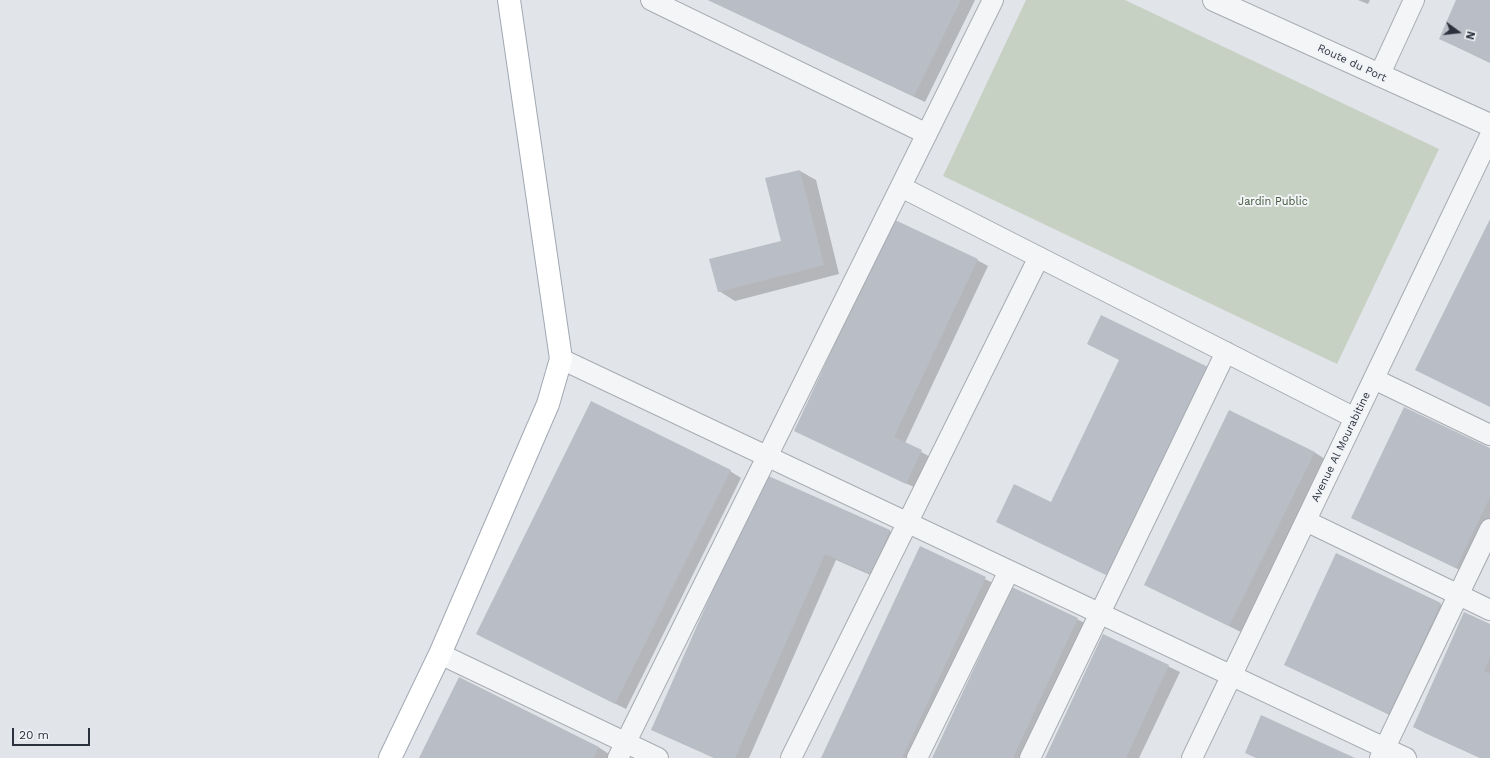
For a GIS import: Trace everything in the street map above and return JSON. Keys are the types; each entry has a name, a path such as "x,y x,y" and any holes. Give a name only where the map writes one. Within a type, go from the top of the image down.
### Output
{"main road":[{"path":"390,758 440,654 548,404 561,359 509,0"}],"street":[{"path":"651,0 926,134"},
{"path":"622,750 993,0"},
{"name":"Route du Port","path":"1214,0 1490,126"},
{"path":"1379,76 1414,0"},
{"name":"Avenue Al Mourabitine","path":"1192,758 1490,136"},
{"path":"901,187 1355,418"},
{"path":"791,758 1039,257"},
{"path":"1030,758 1226,352"},
{"path":"561,359 1232,676 1382,753 1406,758"},
{"path":"1374,379 1490,435"},
{"path":"1306,521 1490,610"},
{"path":"1382,753 1490,529"},
{"path":"917,758 1009,571"},
{"path":"440,654 622,750 658,758"}],"green space":[{"name":"Jardin Public","path":"1026,0 1125,0 1439,149 1337,364 943,176"}],"building":[{"path":"708,0 961,0 914,96"},
{"path":"1456,0 1490,0 1490,62 1439,39"},
{"path":"800,170 824,265 718,292 709,259 781,241 765,178"},
{"path":"893,219 978,259 894,437 922,450 906,484 794,431"},
{"path":"1490,219 1490,407 1415,370"},
{"path":"1101,315 1208,367 1108,576 996,522 1014,484 1051,502 1119,360 1087,344"},
{"path":"591,401 731,470 615,704 476,634"},
{"path":"1404,407 1490,448 1490,497 1456,568 1351,518"},
{"path":"1229,410 1315,452 1229,626 1144,585"},
{"path":"764,474 890,530 871,574 825,554 735,758 715,758 651,730"},
{"path":"920,546 986,577 902,758 821,758"},
{"path":"1336,553 1441,603 1389,714 1284,665"},
{"path":"1012,587 1078,618 1013,758 932,758"},
{"path":"1464,612 1490,624 1490,657 1484,671 1490,674 1490,758 1481,758 1413,727"},
{"path":"1103,634 1169,665 1126,758 1045,758"},
{"path":"459,677 599,747 593,758 419,758"},
{"path":"1261,715 1355,758 1256,758 1245,753"}]}
